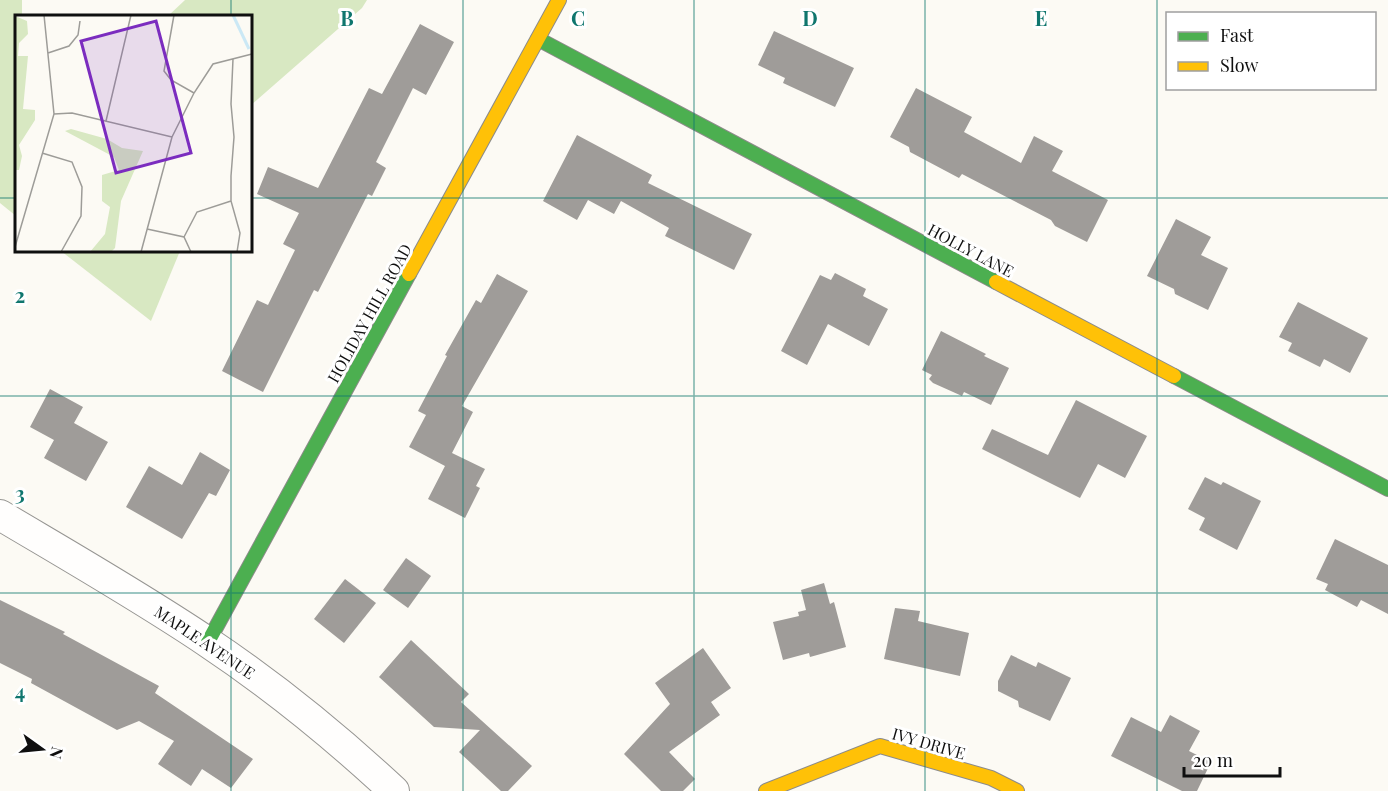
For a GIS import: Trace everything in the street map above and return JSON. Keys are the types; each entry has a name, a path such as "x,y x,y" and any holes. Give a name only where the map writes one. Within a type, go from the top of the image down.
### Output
{"street":[{"name":"HOLIDAY HILL ROAD","path":"208,642 559,0"},
{"name":"HOLLY LANE","path":"538,39 1388,489"},
{"name":"MAPLE AVENUE","path":"0,515 139,597 208,642 263,681 322,728 394,791"},
{"name":"IVY DRIVE","path":"766,791 880,746 991,777 1017,791"}],"green space":[{"path":"0,0 22,0 22,15 15,15 15,215 0,203"},
{"path":"185,0 367,0 362,8 252,104 252,15 169,15"},
{"path":"62,252 180,252 151,321"}],"building":[{"path":"420,24 454,42 426,95 413,88 376,162 386,168 372,196 368,194 318,292 314,290 263,392 222,371 257,300 268,305 295,250 283,244 299,213 257,194 268,167 318,188 369,88 382,94"},
{"path":"774,31 854,68 835,107 783,83 785,78 758,65"},
{"path":"916,88 972,117 964,132 1021,163 1034,136 1063,151 1052,171 1108,200 1087,242 1055,226 1051,220 962,174 959,178 910,152 909,147 890,137"},
{"path":"577,135 652,175 648,183 752,234 734,270 665,236 669,228 621,201 614,214 588,200 577,220 543,201"},
{"path":"1176,219 1211,237 1201,255 1228,268 1208,310 1175,294 1174,289 1147,276"},
{"path":"835,273 866,289 863,296 888,309 869,346 828,324 807,365 781,351 820,275 831,280"},
{"path":"497,274 528,291 462,406 473,412 452,453 485,469 476,486 480,488 465,518 428,499 445,466 409,447 426,415 418,411 447,356 445,355 476,300 481,303"},
{"path":"1298,302 1368,338 1350,373 1324,359 1320,367 1288,351 1292,343 1279,337"},
{"path":"941,331 1009,368 991,405 964,392 962,396 933,383 929,379 932,375 922,370"},
{"path":"50,389 83,407 74,423 108,442 86,481 44,458 54,440 30,427"},
{"path":"1076,400 1147,436 1125,478 1098,464 1080,498 982,449 992,429 1048,455"},
{"path":"200,452 230,470 216,496 209,493 182,539 126,507 149,466 182,485"},
{"path":"1205,477 1221,485 1223,482 1261,501 1237,550 1199,530 1205,518 1188,509"},
{"path":"1335,539 1388,565 1388,614 1361,600 1357,607 1325,590 1328,584 1316,579"},
{"path":"406,558 431,576 408,608 383,590"},
{"path":"345,579 376,603 344,643 314,619"},
{"path":"824,583 830,604 834,602 846,647 810,657 809,653 783,660 773,622 799,616 798,612 806,610 801,590"},
{"path":"0,600 65,632 63,634 159,686 155,693 253,759 231,788 202,769 191,786 158,764 174,741 139,721 117,730 31,683 32,679 0,663"},
{"path":"895,608 920,611 918,621 969,633 960,676 884,659"},
{"path":"411,640 469,694 461,702 532,766 508,791 501,791 459,752 480,730 434,727 379,677"},
{"path":"703,648 731,688 711,702 720,715 669,752 695,779 683,791 661,791 624,754 670,704 655,683"},
{"path":"1011,655 1036,667 1038,662 1071,678 1050,721 1019,707 1018,701 998,691 998,681"},
{"path":"1170,715 1200,731 1189,751 1211,762 1197,791 1182,791 1111,756 1131,717 1161,732"}],"traffic: fast":[{"path":"538,39 996,282"},
{"path":"208,642 409,274"},
{"path":"1174,376 1388,489"}],"traffic: slow":[{"path":"409,274 559,0"},
{"path":"996,282 1174,376"},
{"path":"766,791 880,746 991,778 1017,791"}]}
